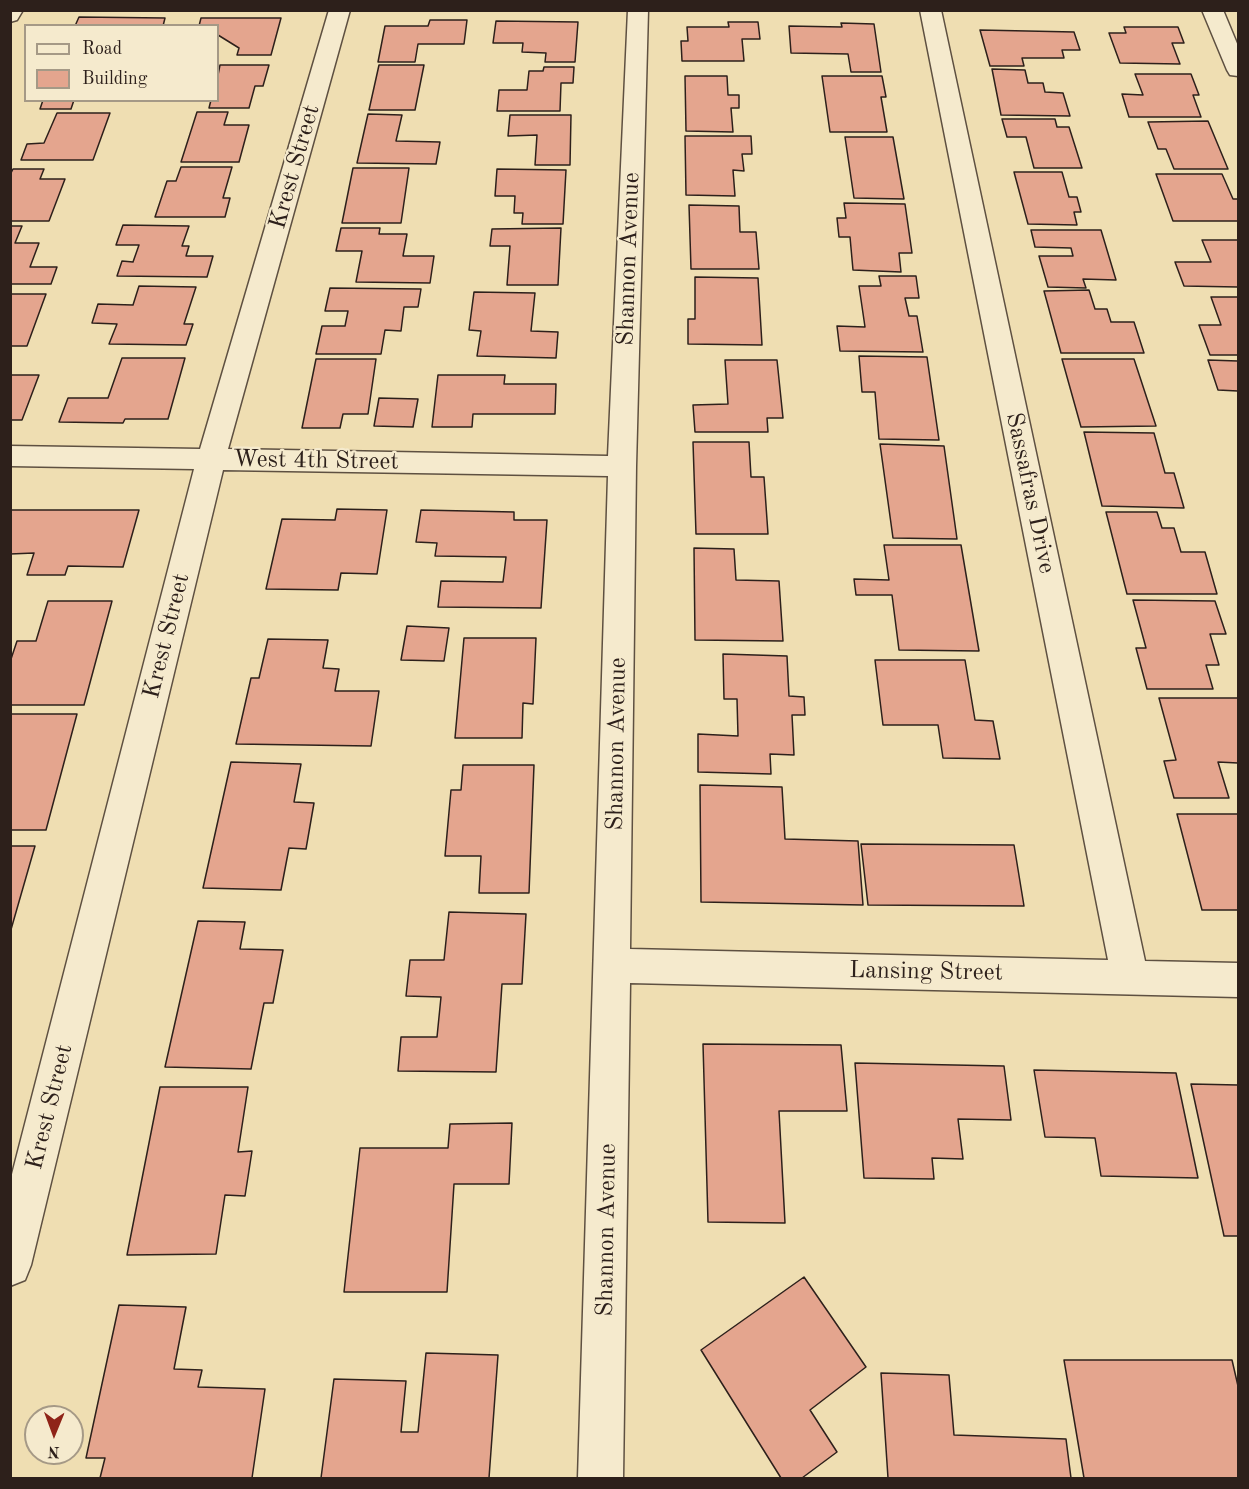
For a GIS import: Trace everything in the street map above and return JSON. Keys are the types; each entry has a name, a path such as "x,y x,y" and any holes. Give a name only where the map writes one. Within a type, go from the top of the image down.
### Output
{"street":[{"path":"10,16 13,10"},
{"name":"Krest Street","path":"10,1265 211,460 340,10"},
{"name":"Shannon Avenue","path":"601,1479 614,966 622,466 638,10"},
{"name":"Sassafras Drive","path":"930,10 1130,976"},
{"path":"1212,10 1239,70"},
{"name":"West 4th Street","path":"10,456 622,466"},
{"name":"Lansing Street","path":"614,966 1239,980"}],"building":[{"path":"79,17 165,18 164,24 76,24"},
{"path":"201,18 281,18 271,55 237,55 239,48 219,36 219,24 200,24"},
{"path":"430,20 467,20 464,44 418,44 415,62 378,62 385,26 428,26"},
{"path":"496,21 578,22 575,62 545,62 546,53 522,52 523,43 493,43"},
{"path":"728,22 758,22 760,39 742,39 744,61 682,61 681,41 688,41 687,27 729,27"},
{"path":"841,23 874,24 881,72 851,72 848,54 791,53 789,26 842,27"},
{"path":"1124,27 1178,27 1184,43 1172,43 1180,64 1120,63 1109,33 1126,33"},
{"path":"980,30 1074,32 1080,50 1062,50 1064,58 1022,58 1024,66 990,66"},
{"path":"220,65 269,65 263,86 255,86 249,108 209,108 210,102 219,102"},
{"path":"379,65 424,65 415,110 369,110"},
{"path":"544,67 574,67 573,83 561,83 560,111 497,111 499,90 527,90 529,71 543,71"},
{"path":"992,69 1025,70 1028,83 1043,83 1045,92 1063,93 1070,116 1001,115"},
{"path":"1135,74 1191,74 1199,95 1193,95 1201,117 1129,117 1122,94 1143,95"},
{"path":"685,76 727,76 728,95 739,95 739,108 731,108 733,132 686,131"},
{"path":"822,76 882,76 886,97 881,97 887,132 830,132"},
{"path":"42,102 73,102 71,109 40,109"},
{"path":"197,112 228,112 224,125 249,125 239,162 181,162"},
{"path":"57,113 110,113 93,160 21,160 27,144 44,143"},
{"path":"368,114 402,115 396,141 440,142 436,164 357,163"},
{"path":"510,115 571,115 570,165 535,165 537,135 508,136"},
{"path":"1002,119 1055,119 1057,127 1069,127 1082,168 1034,168 1026,137 1007,137"},
{"path":"1208,121 1228,169 1174,169 1166,149 1158,149 1148,122"},
{"path":"685,136 751,136 752,154 742,154 744,171 733,170 735,196 686,195"},
{"path":"845,137 893,137 904,199 854,198"},
{"path":"181,167 232,167 223,198 230,198 225,217 155,217 167,181 176,181"},
{"path":"353,168 409,168 401,223 342,223"},
{"path":"13,169 44,169 40,179 65,179 49,221 10,221 10,175"},
{"path":"497,169 566,170 563,224 522,224 523,213 514,213 515,196 495,196"},
{"path":"1014,172 1062,172 1069,197 1077,197 1081,212 1074,212 1077,225 1028,224"},
{"path":"1156,174 1222,174 1233,199 1238,199 1238,221 1173,221"},
{"path":"844,203 905,204 912,253 899,253 901,272 853,270 850,237 839,237 837,218 846,218"},
{"path":"689,205 739,206 740,232 756,232 759,269 691,269"},
{"path":"123,225 189,226 182,246 189,246 186,256 213,256 207,277 117,276 122,261 133,262 139,245 116,245"},
{"path":"10,226 22,226 15,243 39,243 30,267 57,267 51,284 10,284"},
{"path":"341,228 380,228 379,234 407,234 403,256 434,256 430,283 356,282 362,251 336,251"},
{"path":"561,228 558,285 507,285 510,246 490,246 492,229"},
{"path":"1031,230 1101,230 1116,280 1083,279 1086,288 1048,287 1039,256 1073,256 1071,248 1035,247"},
{"path":"1202,240 1238,240 1238,287 1184,286 1175,262 1211,262"},
{"path":"879,276 916,276 919,298 905,298 909,316 917,316 923,352 840,351 837,326 865,327 859,286 881,286"},
{"path":"695,277 758,278 762,345 688,344 688,319 695,319"},
{"path":"139,286 196,287 184,324 193,324 186,345 109,344 117,324 92,323 98,304 133,305"},
{"path":"330,288 421,289 418,307 404,307 401,331 385,330 381,354 316,354 322,326 345,326 348,311 325,311"},
{"path":"1089,290 1095,309 1107,309 1111,322 1134,322 1144,353 1061,353 1044,291"},
{"path":"474,292 535,293 531,331 558,332 556,358 477,356 481,331 469,330"},
{"path":"10,294 46,294 27,346 10,346"},
{"path":"1211,297 1238,297 1238,355 1210,355 1199,325 1221,325"},
{"path":"859,356 927,357 939,440 879,439 875,392 862,392"},
{"path":"122,358 185,358 168,419 125,419 123,423 59,422 68,398 108,398"},
{"path":"316,359 376,359 368,414 343,414 340,428 302,428"},
{"path":"1062,359 1134,359 1156,426 1081,427"},
{"path":"725,360 777,360 783,418 767,418 768,432 695,432 693,405 728,404"},
{"path":"1208,360 1238,361 1238,391 1218,390"},
{"path":"10,375 39,375 22,420 10,420"},
{"path":"438,375 505,375 504,384 556,384 555,414 473,414 472,427 432,427"},
{"path":"379,398 418,399 413,427 374,426"},
{"path":"1084,432 1154,433 1165,473 1174,473 1184,508 1102,506"},
{"path":"693,442 749,442 751,477 764,477 768,534 696,534"},
{"path":"880,444 944,446 957,539 893,538"},
{"path":"337,509 387,510 377,574 341,573 338,590 266,589 282,519 335,520"},
{"path":"10,510 139,510 123,567 68,566 65,575 27,575 34,553 10,554"},
{"path":"421,510 514,512 514,520 547,520 541,608 438,607 441,581 503,582 506,557 435,556 437,543 416,542"},
{"path":"1106,512 1157,512 1162,528 1174,528 1181,552 1205,552 1217,594 1127,594"},
{"path":"884,545 961,545 979,651 899,650 892,595 856,595 854,579 889,580"},
{"path":"694,548 734,549 736,580 779,581 783,641 695,640"},
{"path":"1133,600 1215,601 1226,634 1210,634 1219,665 1206,665 1213,689 1147,689 1136,648 1146,648"},
{"path":"48,601 112,601 84,705 10,705 10,662 17,641 36,641"},
{"path":"407,626 449,628 444,661 401,660"},
{"path":"464,638 536,638 533,704 523,703 522,738 455,738"},
{"path":"268,639 328,640 323,668 339,669 335,691 379,691 371,746 236,744 251,678 259,678"},
{"path":"723,654 787,656 789,696 804,697 805,715 792,715 794,755 770,754 771,774 698,772 698,734 738,736 737,699 724,699"},
{"path":"875,660 965,660 975,720 993,721 1000,759 943,758 938,725 883,725"},
{"path":"1159,698 1238,698 1238,763 1218,762 1229,798 1174,798 1164,761 1176,760"},
{"path":"10,714 77,714 46,830 10,830"},
{"path":"231,762 301,764 294,802 314,803 306,849 289,848 281,890 203,888"},
{"path":"463,765 534,765 529,893 479,893 481,856 445,856 451,790 461,790"},
{"path":"700,785 782,787 785,839 858,841 863,905 701,902"},
{"path":"1177,814 1238,814 1238,910 1202,910"},
{"path":"861,844 1014,845 1024,906 868,905"},
{"path":"10,846 35,846 10,933"},
{"path":"449,912 526,914 522,984 502,984 496,1072 398,1071 401,1037 437,1037 441,997 406,996 410,960 444,960"},
{"path":"198,921 245,922 240,949 283,950 273,1003 264,1003 251,1069 165,1067"},
{"path":"703,1044 841,1045 847,1111 779,1111 785,1223 708,1222"},
{"path":"855,1063 1004,1066 1011,1120 958,1119 963,1159 932,1158 934,1179 864,1178"},
{"path":"1034,1070 1176,1073 1198,1178 1101,1176 1095,1138 1045,1137"},
{"path":"1191,1084 1238,1085 1238,1236 1224,1236"},
{"path":"160,1087 248,1087 238,1152 252,1151 245,1196 225,1195 216,1254 127,1255"},
{"path":"512,1123 509,1184 454,1184 447,1292 344,1292 360,1148 448,1148 450,1124"},
{"path":"804,1277 866,1367 810,1410 837,1452 802,1478 781,1478 701,1350"},
{"path":"119,1305 186,1307 174,1369 202,1370 198,1387 265,1389 252,1478 100,1478 105,1458 86,1458"},
{"path":"426,1353 498,1355 489,1478 321,1478 334,1379 406,1381 401,1432 418,1432"},
{"path":"1064,1360 1232,1360 1238,1386 1238,1478 1084,1478"},
{"path":"881,1373 949,1375 954,1435 1066,1439 1071,1478 888,1478"}]}
